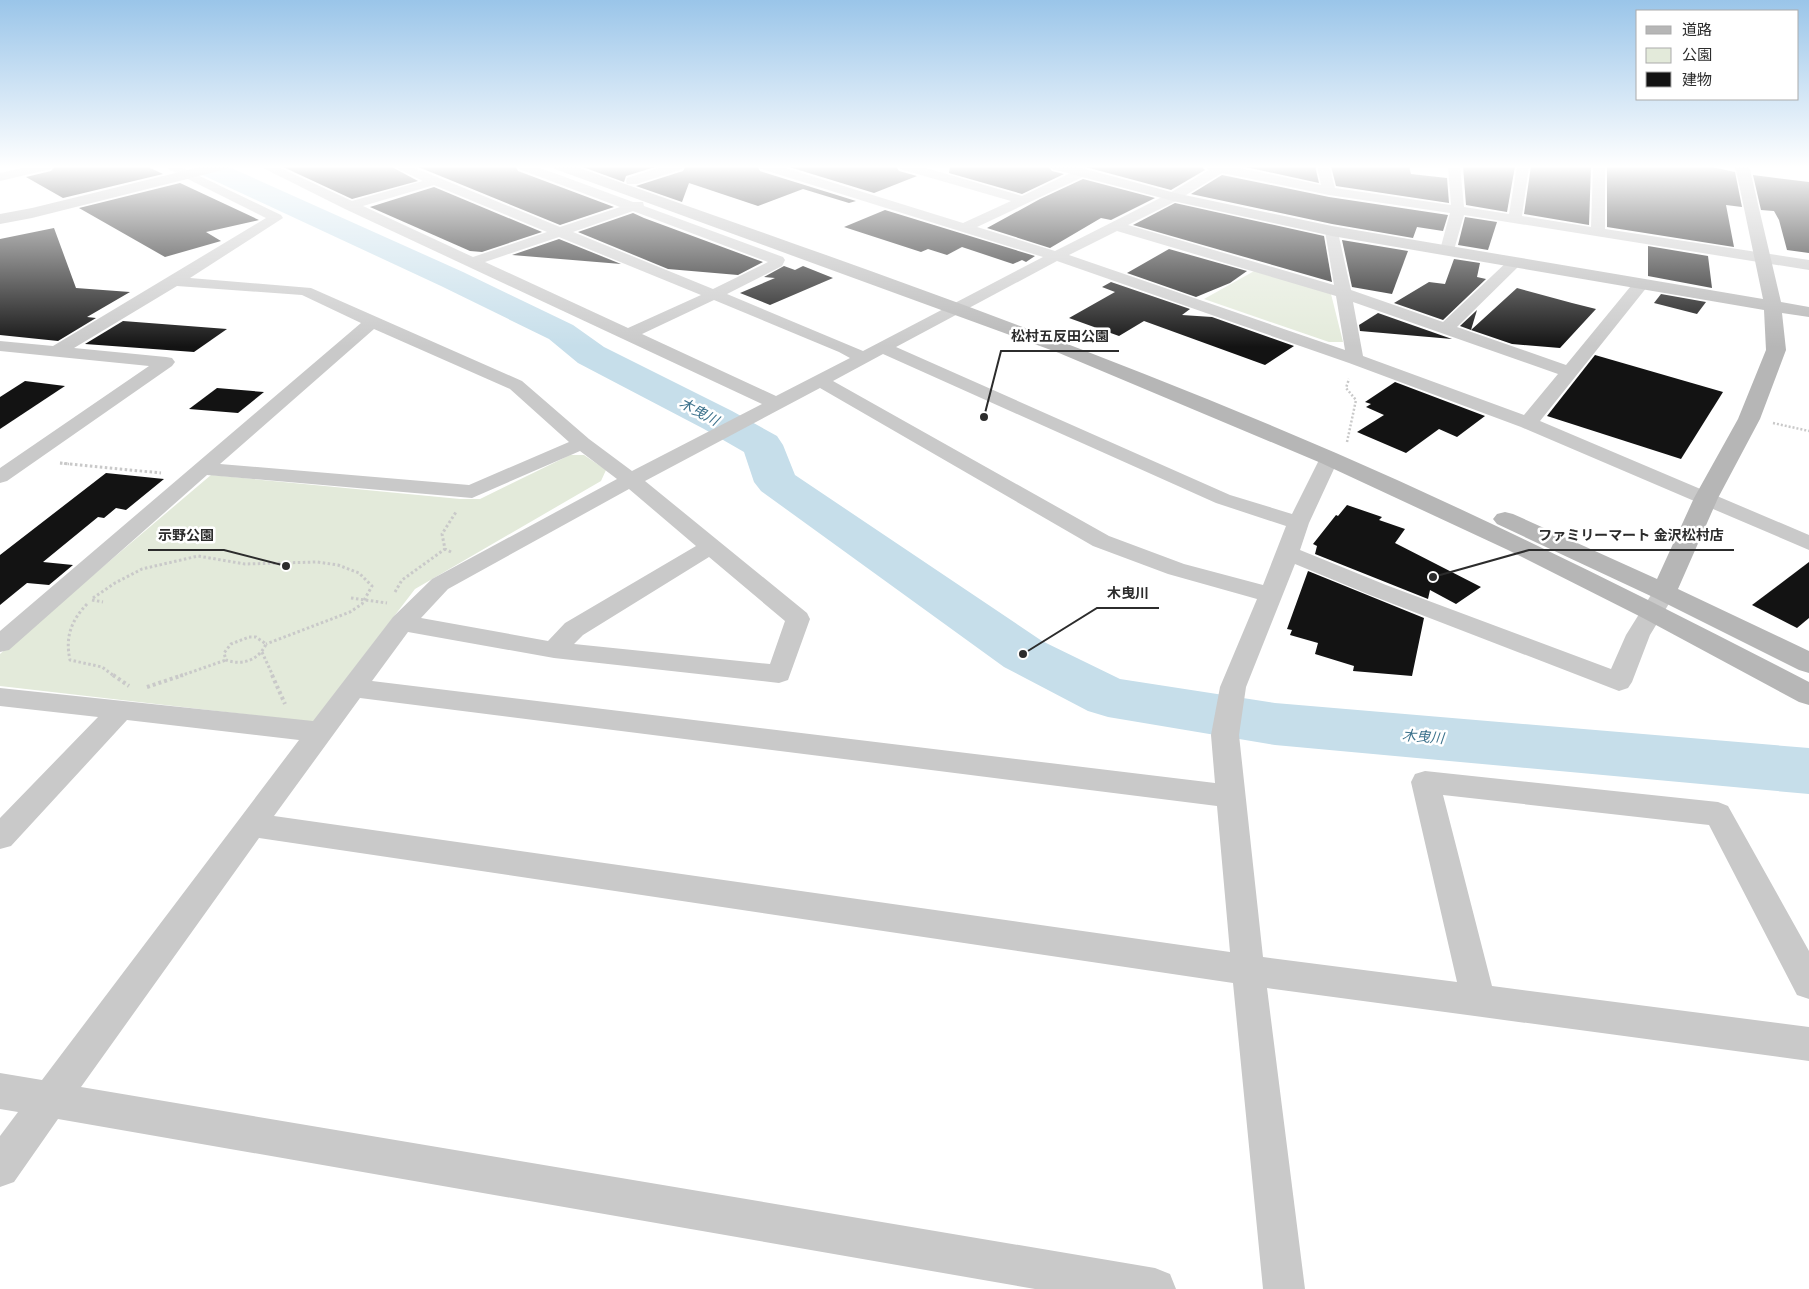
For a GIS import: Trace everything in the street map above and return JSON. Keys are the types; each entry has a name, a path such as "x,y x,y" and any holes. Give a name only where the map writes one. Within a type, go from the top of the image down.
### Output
{"street":[{"path":"56,351 263,226"},
{"path":"394,226 778,404"},
{"path":"544,226 845,348 864,358"},
{"path":"472,262 575,226"},
{"path":"689,226 778,260 776,263"},
{"path":"728,226 1337,452"},
{"path":"766,226 974,300 1207,387 1518,545 1809,663"},
{"path":"0,1168 250,826 308,730 353,688 402,623 440,584 631,480 1116,226"},
{"path":"1117,226 1343,293 1569,372"},
{"path":"1309,226 1809,312"},
{"path":"1447,250 1454,226"},
{"path":"1561,226 1809,265"},
{"path":"1598,226 1598,232"},
{"path":"1288,553 1378,590 1619,682 1638,636 1658,602 1706,498 1749,419 1776,350 1773,306 1755,226"},
{"path":"965,227 1056,256 1355,359 1528,423 1809,543"},
{"path":"1332,231 1355,359"},
{"path":"629,334 800,253"},
{"path":"1446,329 1515,262"},
{"path":"174,281 305,291 516,385 582,443 631,480 798,619 779,674 554,650 402,623"},
{"path":"1528,423 1641,284"},
{"path":"0,644 278,401 372,322"},
{"path":"0,346 166,362 0,477"},
{"path":"883,348 1223,499 1298,523"},
{"path":"821,381 1101,542 1176,569 1271,595"},
{"path":"199,472 472,492 582,443"},
{"path":"1284,1289 1248,970 1231,796 1227,721 1233,687 1288,553 1298,523 1337,452"},
{"path":"554,650 574,629 711,546"},
{"path":"1658,602 1809,694"},
{"path":"353,688 1231,796"},
{"path":"0,697 132,696 308,730"},
{"path":"0,837 132,696"},
{"path":"1478,1000 1425,782 1718,814 1809,984"},
{"path":"250,826 1248,970 1809,1044"},
{"path":"0,1091 1155,1289"}],"path":[{"path":"1337,452 1356,400 1346,388 1355,359"},
{"path":"1749,419 1809,430"},
{"path":"24,460 199,472"},
{"path":"472,492 444,528 442,534 445,549 478,564"},
{"path":"198,556 245,564 317,562 338,565 358,573 372,586 362,604 350,612 266,644 262,652 243,662 230,662 226,660 132,696 102,667 70,660 66,645 68,632 74,620 91,600 115,583 142,569 198,556"},
{"path":"226,660 224,653 236,641 256,637 261,638 266,644"},
{"path":"262,652 308,730"}],"green space":[{"path":"1256,270 1331,294 1343,342 1329,342 1204,299"},
{"path":"570,455 584,455 606,470 601,481 415,589 313,722 0,686 0,654 211,475 460,499 480,499"}],"building":[{"path":"111,226 232,226 206,232 221,241 165,257"},
{"path":"414,226 528,226 542,232 482,252 470,251"},
{"path":"595,226 666,226 763,262 738,275 668,269 578,232"},
{"path":"938,226 1035,256 1026,262 1022,260 1013,264 962,247 947,255 928,249 921,252 844,227"},
{"path":"990,226 1087,226 1050,248 987,228"},
{"path":"1137,226 1280,226 1324,236 1332,282"},
{"path":"1344,226 1445,226 1443,231 1417,227 1413,238"},
{"path":"1463,226 1496,226 1488,250 1458,245"},
{"path":"1730,226 1734,247 1607,227"},
{"path":"1781,226 1809,226 1809,253 1787,250"},
{"path":"54,228 76,288 130,292 87,317 96,318 58,341 0,335 0,239"},
{"path":"559,239 621,264 512,255"},
{"path":"1342,240 1408,251 1392,294 1352,287"},
{"path":"1648,246 1708,256 1712,288 1648,276"},
{"path":"1169,249 1247,271 1230,283 1196,297 1127,273"},
{"path":"1454,259 1480,263 1477,277 1486,279 1443,320 1394,303 1429,282 1445,284"},
{"path":"784,266 795,270 803,266 833,278 770,305 740,293 775,278 764,277"},
{"path":"1111,282 1190,309 1182,315 1212,317 1294,346 1265,365 1144,321 1119,336 1069,318 1115,292 1102,287"},
{"path":"1517,288 1596,309 1560,348 1512,344 1471,330"},
{"path":"1661,294 1706,302 1697,314 1654,303"},
{"path":"1477,310 1471,330 1460,326"},
{"path":"1378,313 1452,339 1360,331 1359,325"},
{"path":"123,321 227,329 194,352 85,344"},
{"path":"1595,355 1723,392 1681,459 1547,416"},
{"path":"25,381 65,386 0,429 0,397"},
{"path":"1395,382 1485,416 1457,437 1439,429 1406,453 1357,432 1384,415 1366,407 1371,404 1365,402"},
{"path":"217,388 264,392 238,413 189,409"},
{"path":"106,473 164,479 126,510 116,508 104,518 98,517 43,562 73,565 49,585 27,583 0,605 0,555"},
{"path":"1347,505 1382,517 1379,520 1405,529 1395,543 1481,587 1456,604 1430,590 1428,599 1315,554 1317,546 1313,544 1336,515 1338,516"},
{"path":"1809,562 1809,618 1797,628 1752,605"},
{"path":"1308,571 1424,618 1412,676 1353,671 1354,666 1315,654 1318,643 1290,635 1292,630 1287,629"}],"waterway":[{"name":"木曳川","path":"336,226 561,332 591,355 718,420 762,445 776,482 1023,654 1108,697 1275,724 1809,771"}],"place":[{"name":"松村五反田公園","path":"984,417"},
{"name":"示野公園","path":"286,566"},
{"name":"ファミリーマート 金沢松村店","path":"1433,577"},
{"name":"木曳川","path":"1023,654"}]}
